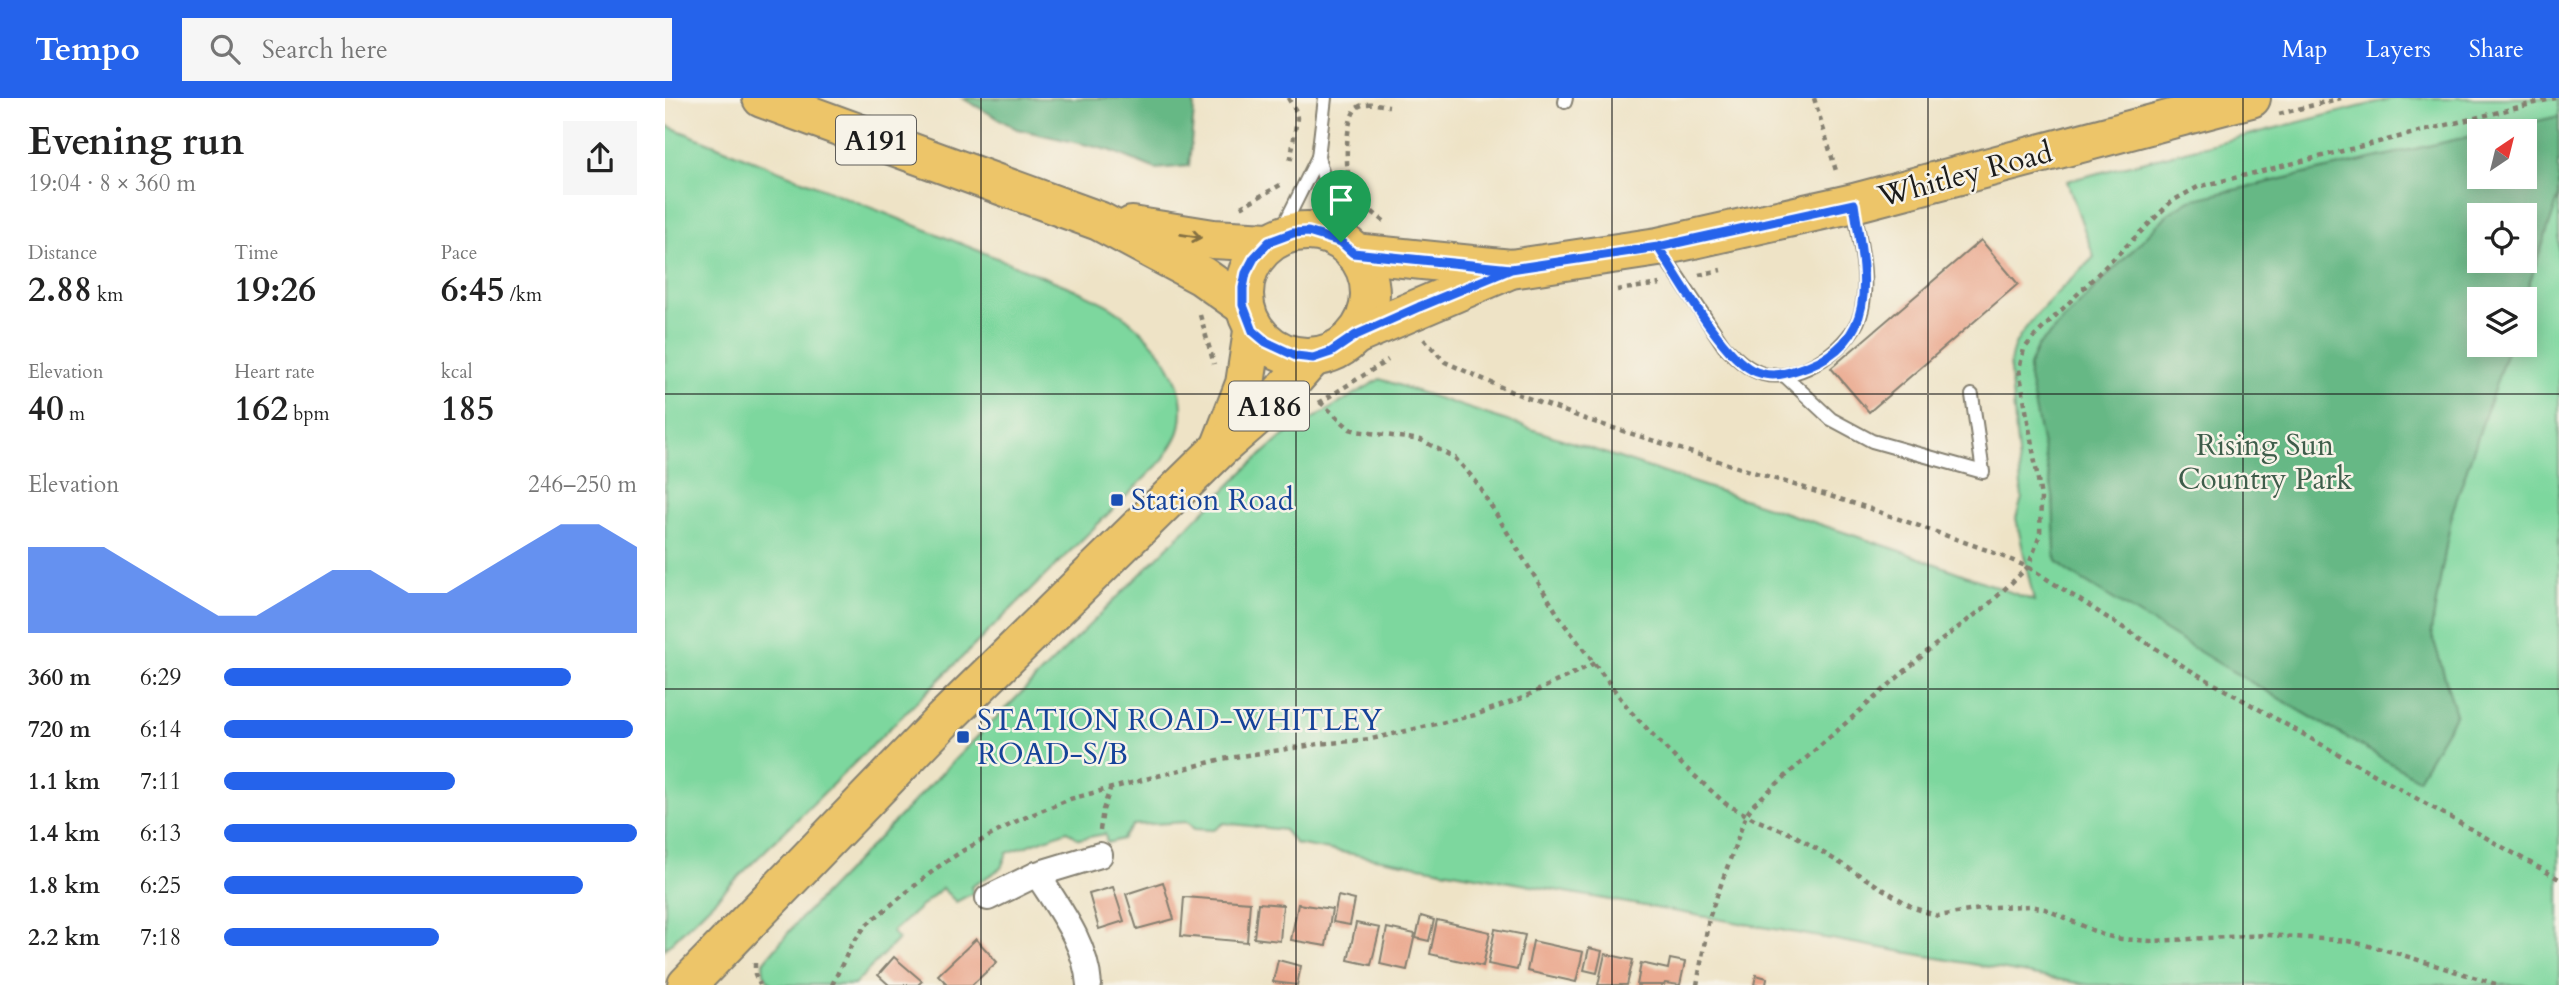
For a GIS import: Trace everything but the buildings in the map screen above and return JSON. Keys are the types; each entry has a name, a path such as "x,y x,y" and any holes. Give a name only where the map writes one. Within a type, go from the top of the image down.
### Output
{"main road":[{"name":"Whitley Road","path":"1356,335 1511,269 1658,247 1847,194 2234,100"},
{"name":"A191","path":"776,101 1099,221 1202,275 1278,349 1296,356 1313,358 1338,348 1356,335"},
{"name":"A191","path":"1099,221 1213,239 1273,240 1308,232 1347,247"},
{"path":"1248,318 1243,288 1246,273 1254,258 1273,240"},
{"name":"Whitley Road","path":"1347,247 1511,269"},
{"path":"1347,247 1364,267 1372,291 1365,320 1356,335"},
{"name":"A186","path":"1220,449 1245,384 1248,318"},
{"name":"A186","path":"699,981 941,721 1220,449 1274,401 1313,358"}],"street":[{"path":"988,898 1037,874 1100,855"},
{"path":"1037,874 1075,934 1088,973 1089,985"}],"lane":[{"path":"1273,240 1318,157 1325,98"},
{"path":"1318,157 1347,247"},
{"path":"1658,247 1724,346 1751,369 1766,375 1784,375 1817,362 1838,349 1857,325 1864,297 1864,278 1847,194"},
{"path":"1784,375 1831,419 1872,441 1983,472 1972,395"}],"path":[{"path":"1288,98 1297,118 1289,173"},
{"path":"1814,98 1847,194"},
{"path":"1697,985 1709,918 1746,815 1754,804 1931,648 1988,605 2028,567 2040,534 2041,497 2022,390 2020,358 2033,338 2172,201 2198,187 2555,98"},
{"path":"1387,223 1367,208 1352,188 1348,162 1350,117 1354,110 1365,104 1389,106"},
{"path":"1233,212 1285,183"},
{"path":"1199,311 1214,364"},
{"path":"1406,313 1422,337 1445,362 1512,392 1588,420 1839,499 1987,550 2028,567 2188,669 2559,879"},
{"path":"1320,402 1350,429 1375,435 1421,440 1444,450 1464,467 1562,621 1631,712 1677,760 1713,794 1746,815 1794,835 1903,902 1931,915 1951,915 2014,905 2045,909 2084,928 2121,939 2151,941 2268,935 2336,940 2386,950 2499,985"},
{"path":"832,985 859,933 885,909 938,867 1017,821 1070,799 1222,759 1371,739 1475,715 1520,699 1595,663"},
{"path":"1100,855 1100,828 1110,789"}],"green space":[{"path":"962,98 1195,98 1189,166 1156,169 1109,150 1017,129"},
{"path":"2394,98 2559,98 2559,985 2089,985 1296,844 1284,830 1224,823 1214,830 1194,829 1187,822 1133,825 1122,839 1107,843 1105,834 1079,839 1067,831 1007,853 1001,868 971,887 973,893 956,902 942,888 892,932 898,939 854,985 772,985 766,978 763,963 798,921 966,748 1251,464 1282,437 1380,379 1901,551 2034,601 2016,518 2022,498 2010,363 2014,346 2031,321 2094,257 2067,181"},
{"name":"Rising Sun Country Park","path":"2559,116 2559,196 2537,261 2537,203 2467,203 2467,273 2533,273 2528,287 2467,287 2467,357 2505,357 2452,513 2431,631 2456,714 2418,779 2223,666 2067,571 2057,561 2053,495 2029,378 2029,366 2037,347 2169,213 2190,200 2467,137 2467,189 2537,189 2537,121"},
{"path":"665,125 1074,289 1107,305 1144,334 1167,362 1180,393 1182,410 1179,432 1162,461 665,949"}],"place":[{"name":"Station Road","path":"1117,500"},
{"name":"STATION ROAD-WHITLEY ROAD-S/B","path":"963,737"}],"route":[{"path":"1341,242 1308,232 1293,233 1269,242 1254,258 1246,273 1243,288 1243,305 1253,331 1278,349 1296,356 1313,358 1331,352 1356,335 1511,269 1658,247 1854,204 1864,297 1857,325 1838,349 1817,362 1784,375 1766,375 1751,369 1724,346 1658,247 1587,258 1511,269 1353,253 1341,242"}]}
